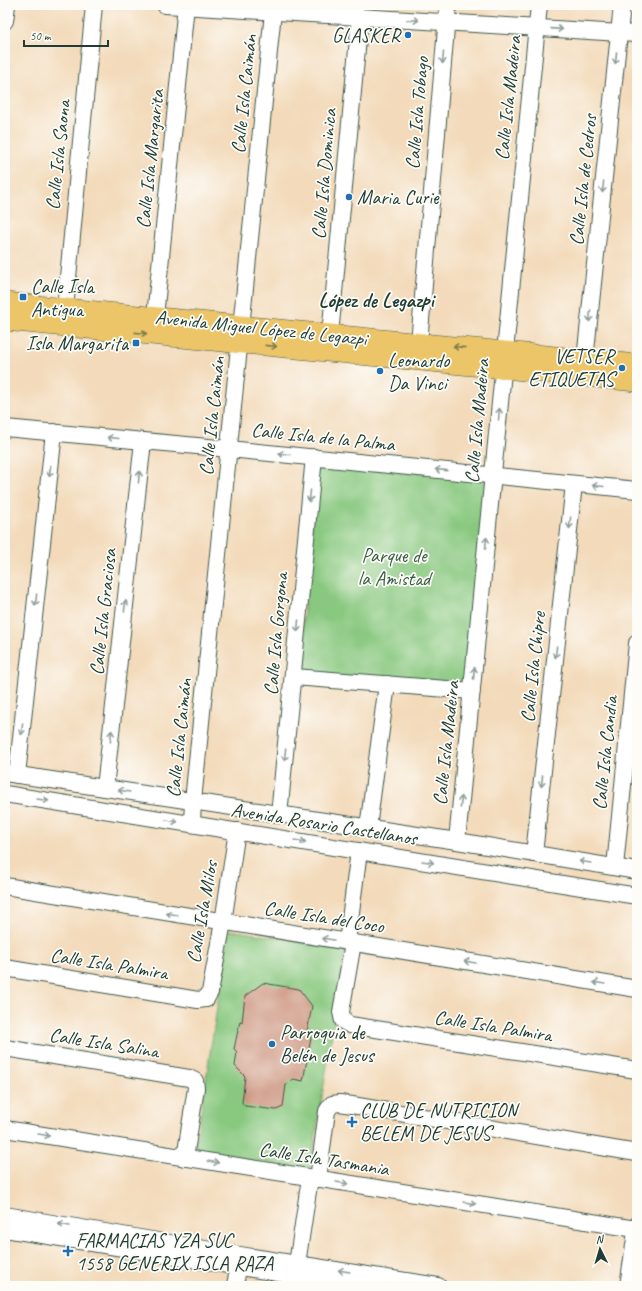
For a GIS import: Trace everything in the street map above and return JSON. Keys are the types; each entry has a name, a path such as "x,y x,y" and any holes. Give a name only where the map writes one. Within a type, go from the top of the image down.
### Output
{"main road":[{"name":"Avenida Miguel López de Legazpi","path":"5,303 155,317 241,334 330,334 419,343 504,360 637,382"},
{"name":"Avenida Miguel López de Legazpi","path":"5,320 241,334 504,360 585,360 637,364"}],"street":[{"path":"5,20 7,5"},
{"name":"Calle Isla Saona","path":"64,309 94,5"},
{"path":"165,5 637,34"},
{"name":"Calle Isla Tobago","path":"419,343 448,5"},
{"name":"Calle Isla Madeira","path":"457,841 539,5"},
{"name":"Calle Isla de Cedros","path":"585,360 622,5"},
{"name":"Calle Isla Margarita","path":"155,317 186,6"},
{"name":"Calle Isla Caimán","path":"192,824 273,12"},
{"name":"Calle Isla Dominica","path":"330,334 360,17"},
{"name":"Calle Isla de la Palma","path":"5,428 143,440 637,490"},
{"path":"11,774 54,432"},
{"name":"Calle Isla Graciosa","path":"105,788 143,440"},
{"name":"Calle Isla Gorgona","path":"279,814 294,677 314,457"},
{"name":"Calle Isla Chipre","path":"534,854 574,484"},
{"name":"Calle Isla Candia","path":"615,867 637,644"},
{"path":"294,677 472,691"},
{"path":"368,828 387,684"},
{"name":"Avenida Rosario Castellanos","path":"11,774 457,841 637,870"},
{"name":"Avenida Rosario Castellanos","path":"5,794 637,896"},
{"name":"Calle Isla Milos","path":"206,999 210,992 223,922 237,831"},
{"path":"350,942 358,851"},
{"name":"Calle Isla del Coco","path":"5,886 637,989"},
{"name":"Calle Isla Palmira","path":"350,942 341,1012 343,1021 350,1025 637,1070"},
{"name":"Calle Isla Palmira","path":"5,968 198,1000 206,999"},
{"name":"Calle Isla Salina","path":"5,1048 189,1078 195,1081 196,1088 185,1158"},
{"path":"297,1264 327,1111 332,1104 340,1103 637,1153"},
{"name":"Calle Isla Tasmania","path":"5,1129 637,1227"},
{"path":"5,1215 240,1260 358,1286"},
{"path":"628,1286 637,1227"},
{"path":"5,1229 240,1260 297,1264 438,1286"},
{"path":"235,1286 240,1260"}],"green space":[{"name":"Parque de la Amistad","path":"318,461 489,479 469,687 298,673"},
{"path":"229,930 346,948 310,1171 195,1150"}],"building":[{"name":"Parroquia de Belén de Jesus","path":"263,983 299,989 312,1006 307,1032 311,1038 303,1081 293,1079 286,1085 283,1106 276,1110 245,1106 242,1103 245,1076 235,1066 237,1052 234,1049 240,1021 242,1022 245,996"}],"place":[{"name":"GLASKER","path":"408,35"},
{"name":"Maria Curie","path":"349,197"},
{"name":"Calle Isla Antigua","path":"23,297"},
{"name":"Isla Margarita","path":"136,343"},
{"name":"VETSER ETIQUETAS","path":"622,368"},
{"name":"Leonardo Da Vinci","path":"380,371"},
{"name":"Parroquia de Belén de Jesus","path":"272,1044"},
{"name":"CLUB DE NUTRICION BELEM DE JESUS","path":"352,1122"},
{"name":"FARMACIAS YZA SUC 1558 GENERIX ISLA RAZA","path":"68,1251"}],"district":[{"name":"López de Legazpi","path":"376,300"}]}
